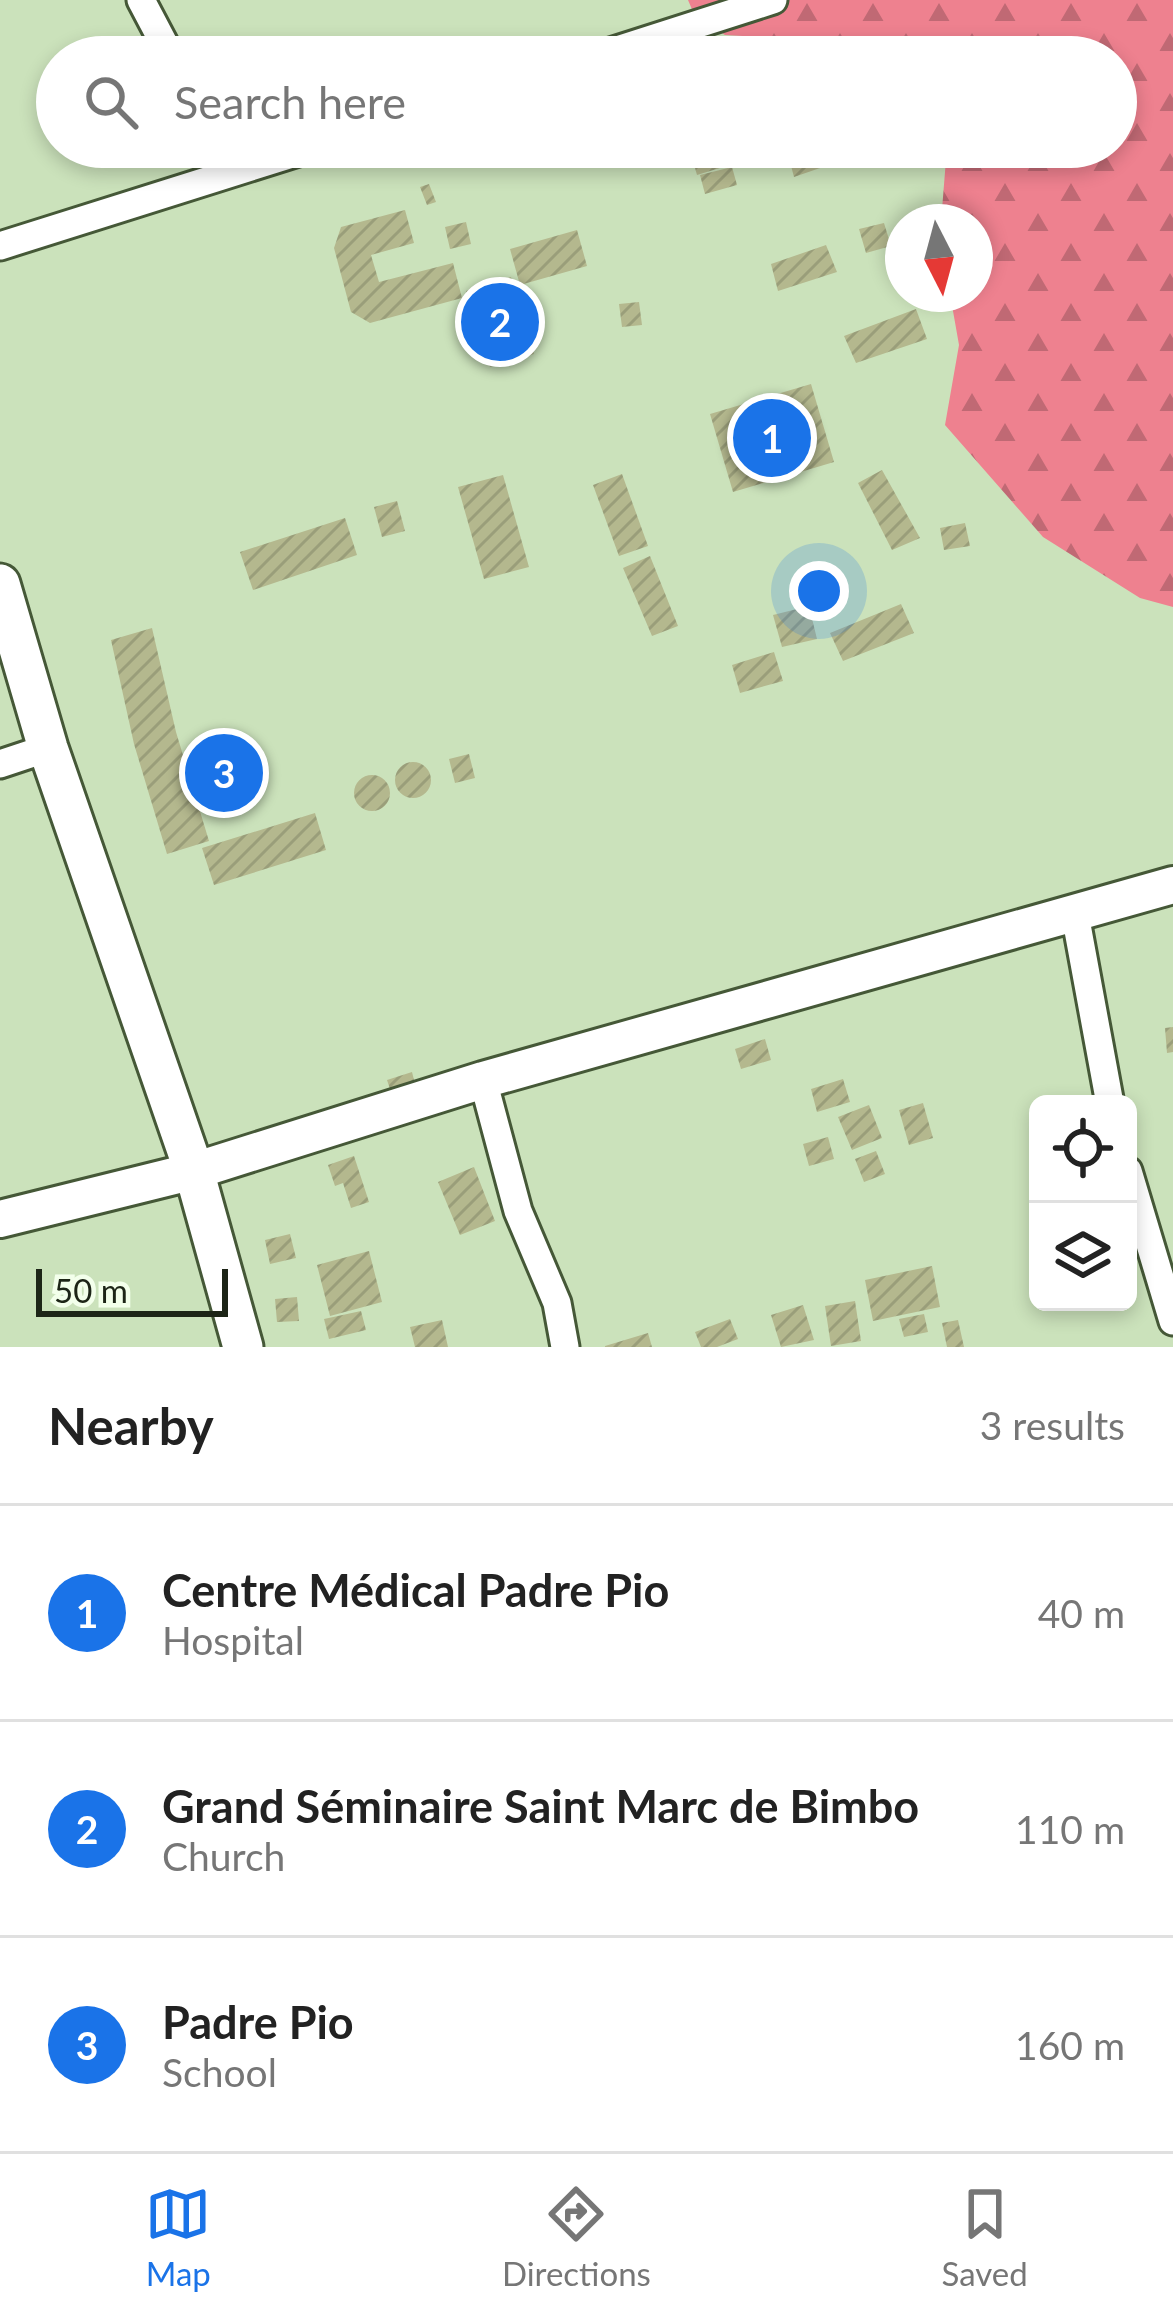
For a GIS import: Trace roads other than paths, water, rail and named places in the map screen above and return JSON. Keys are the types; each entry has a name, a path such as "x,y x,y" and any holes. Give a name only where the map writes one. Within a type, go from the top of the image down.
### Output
{"main road":[{"path":"0,584 48,748 194,1171 243,1347"}],"street":[{"path":"141,0 160,36"},
{"path":"661,36 773,0"},
{"path":"230,168 233,173"},
{"path":"0,245 249,168"},
{"path":"0,764 48,748"},
{"path":"0,1219 194,1171 483,1080 1173,885"},
{"path":"1075,914 1108,1095"},
{"path":"483,1080 518,1211 557,1303 565,1347"},
{"path":"1137,1201 1173,1321"}],"place":[{"name":"Grand Séminaire Saint Marc de Bimbo","path":"500,322"},
{"name":"Centre Médical Padre Pio","path":"772,438"},
{"name":"Padre Pio","path":"224,773"}]}
